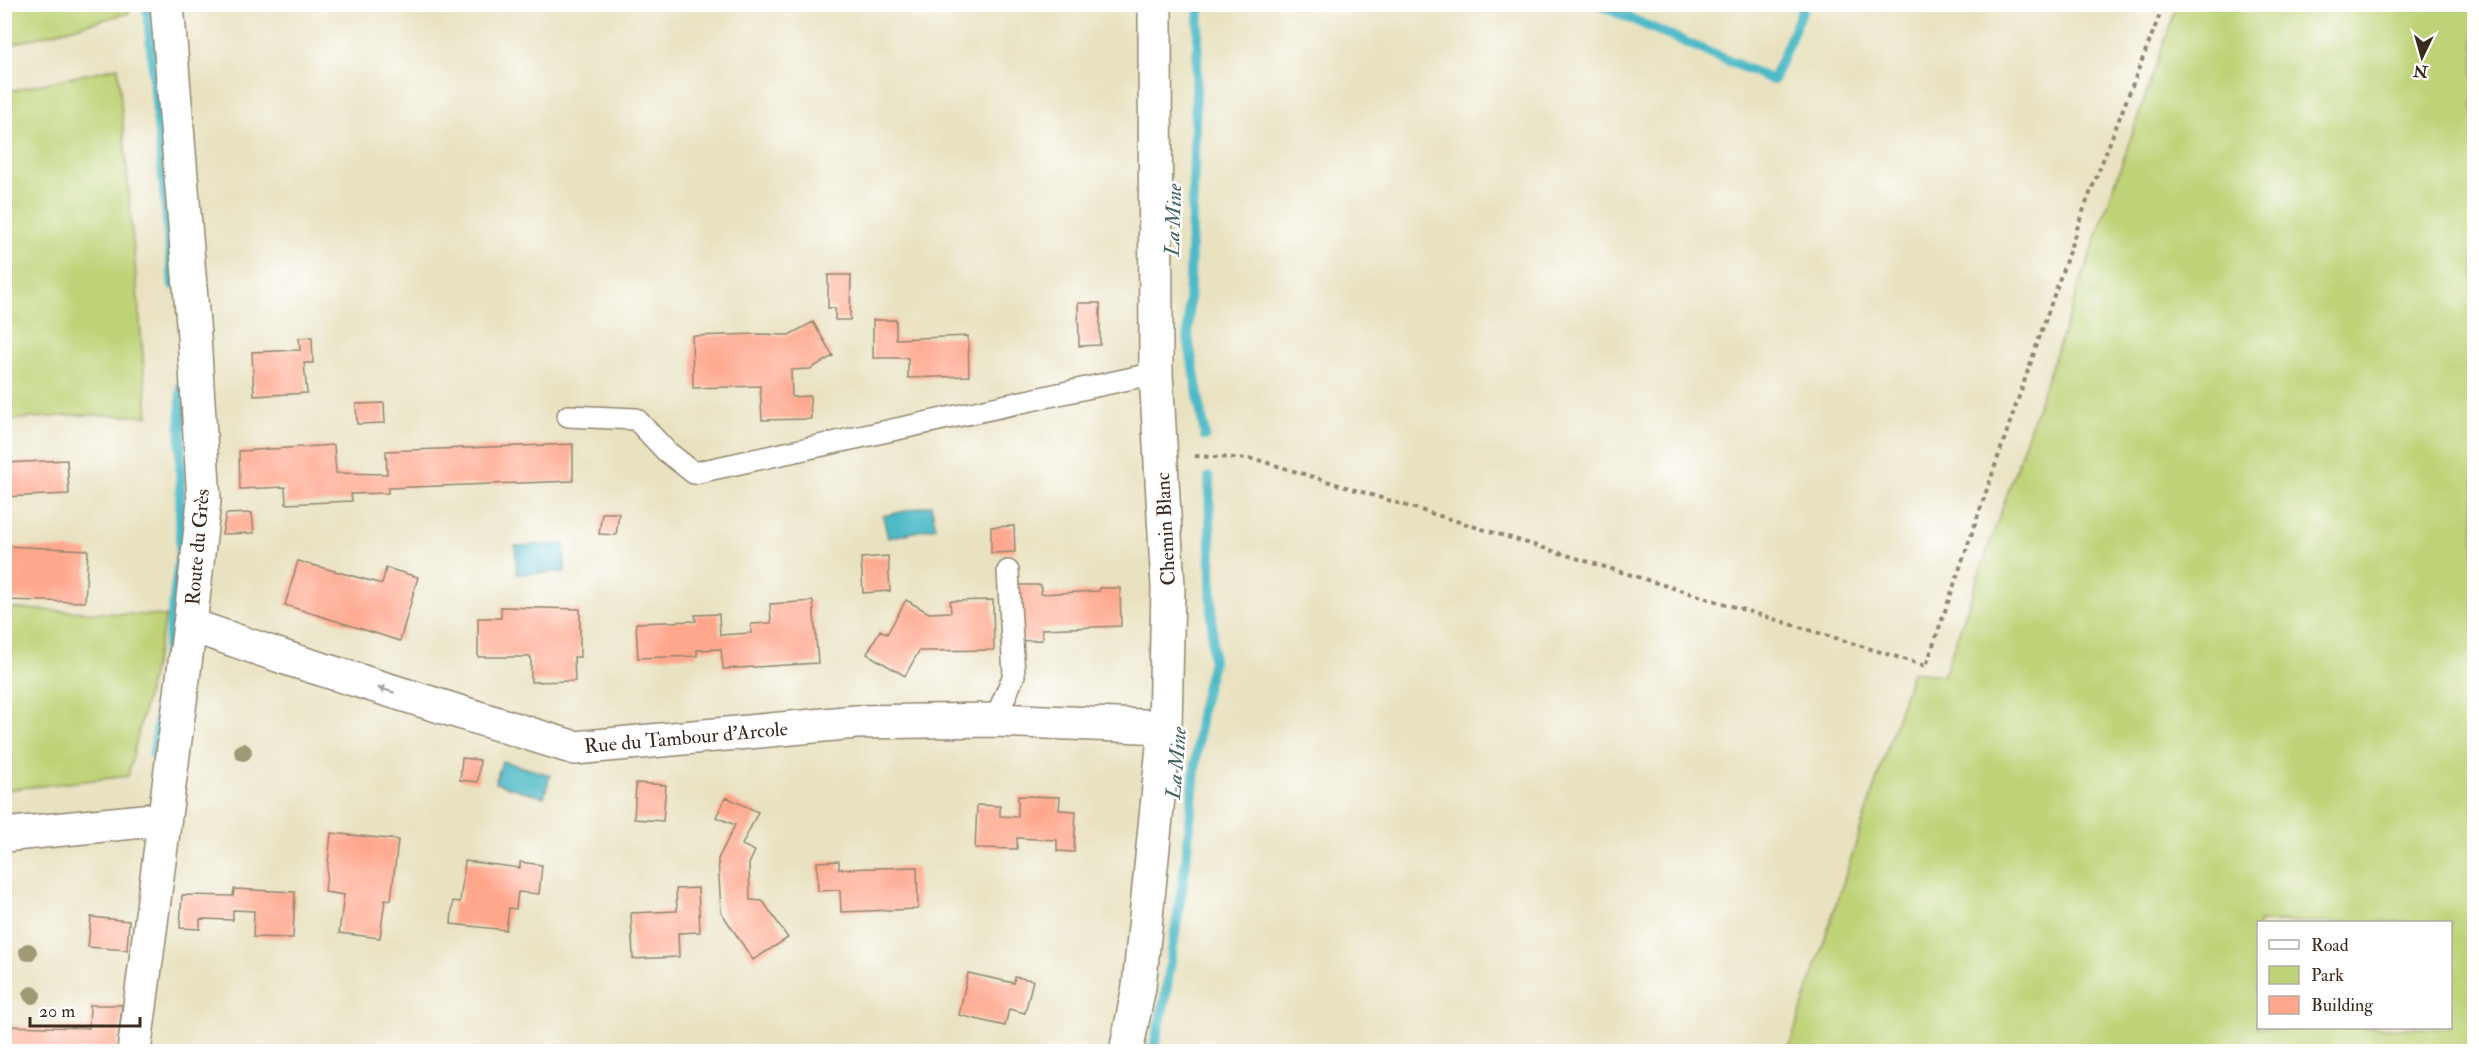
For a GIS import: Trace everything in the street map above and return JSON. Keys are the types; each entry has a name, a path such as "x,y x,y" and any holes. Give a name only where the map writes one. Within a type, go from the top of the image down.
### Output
{"street":[{"name":"Route du Grès","path":"134,1052 190,626 204,501 192,313 167,4"},
{"name":"Chemin Blanc","path":"1126,1052 1139,987 1165,727 1168,587 1156,373 1155,4"},
{"name":"Rue du Tambour d'Arcole","path":"190,626 575,748 818,725 994,720 1165,727"},
{"path":"4,835 163,819"}],"lane":[{"path":"568,416 636,419 666,451 694,473 1156,373"},
{"path":"994,720 1014,675 1008,571"}],"path":[{"path":"1161,455 1255,459 1926,666 2082,214 2164,4"}],"green space":[{"path":"5,4 129,5 129,13 5,46"},
{"path":"2177,5 2474,5 2474,1051 1788,1051 1912,672 1944,675"},
{"path":"118,67 148,416 77,415 5,420 5,92"},
{"path":"4,608 166,616 128,776 5,790"}],"water":[{"path":"931,505 936,527 888,538 883,516"},
{"path":"564,544 565,572 517,574 515,546"},
{"path":"502,761 550,775 544,797 495,783"}],"building":[{"path":"828,275 851,275 850,320 835,320 835,308 828,308"},
{"path":"1078,303 1100,303 1100,345 1079,346"},
{"path":"873,320 896,320 896,339 968,336 969,376 908,378 908,358 873,358"},
{"path":"813,322 833,356 810,369 791,370 792,397 810,396 811,419 762,420 760,386 693,388 692,336 789,335"},
{"path":"312,337 313,363 304,363 307,393 254,396 252,352 300,350 299,338"},
{"path":"384,403 385,423 357,424 356,404"},
{"path":"573,444 573,481 388,488 388,493 351,494 352,501 286,504 285,487 240,489 239,451 334,445 336,473 387,474 386,451"},
{"path":"67,460 69,494 4,497 4,463"},
{"path":"252,513 254,533 222,534 226,514"},
{"path":"602,513 619,513 616,535 599,534"},
{"path":"1014,526 1015,552 991,553 991,527"},
{"path":"4,546 88,550 85,602 4,600"},
{"path":"888,556 890,591 863,593 861,558"},
{"path":"298,561 382,584 386,568 418,577 400,641 285,605"},
{"path":"1017,585 1041,585 1041,594 1120,588 1121,626 1042,629 1042,640 1020,641"},
{"path":"906,600 929,613 951,612 950,601 993,600 994,650 919,651 905,676 867,654 880,630 887,634"},
{"path":"813,601 818,663 723,669 721,649 697,650 697,656 638,658 636,623 696,621 695,615 719,614 720,635 751,633 751,624 771,623 770,604"},
{"path":"501,607 580,609 580,657 574,657 575,681 531,682 531,657 478,657 478,618 501,618"},
{"path":"462,758 480,760 478,782 460,780"},
{"path":"636,783 666,785 663,821 634,819"},
{"path":"1018,796 1060,797 1059,810 1076,811 1074,852 1057,851 1057,840 1017,838 1017,849 975,848 977,805 1000,806 1000,816 1018,817"},
{"path":"726,797 758,812 742,845 755,851 749,864 750,900 763,901 788,938 753,960 721,912 718,859 735,825 716,817"},
{"path":"331,833 398,840 391,900 385,899 380,938 339,933 344,895 325,892"},
{"path":"465,861 520,868 520,862 542,865 539,894 518,892 516,909 509,908 506,930 451,924 453,901 460,902"},
{"path":"839,861 839,869 917,867 918,909 841,912 840,890 818,891 817,862"},
{"path":"698,888 700,932 678,933 679,957 633,959 631,913 677,911 676,889"},
{"path":"234,889 295,892 293,938 253,937 254,911 233,910 233,920 200,919 200,929 180,928 182,895 233,896"},
{"path":"91,917 129,921 127,950 88,947"},
{"path":"968,973 1014,983 1015,977 1033,980 1025,1013 1009,1009 1005,1026 959,1015"},
{"path":"90,1005 122,1005 117,1052 4,1052 4,1026 89,1028"}],"waterway":[{"path":"147,4 173,285"},
{"name":"La Mine","path":"1199,4 1188,337 1205,436"},
{"name":"La Mine","path":"1597,4 1773,80 1805,4"},
{"path":"154,754 180,553 181,385"},
{"name":"La Mine","path":"1153,1052 1165,999 1186,861 1201,710 1213,661 1209,477"}]}
